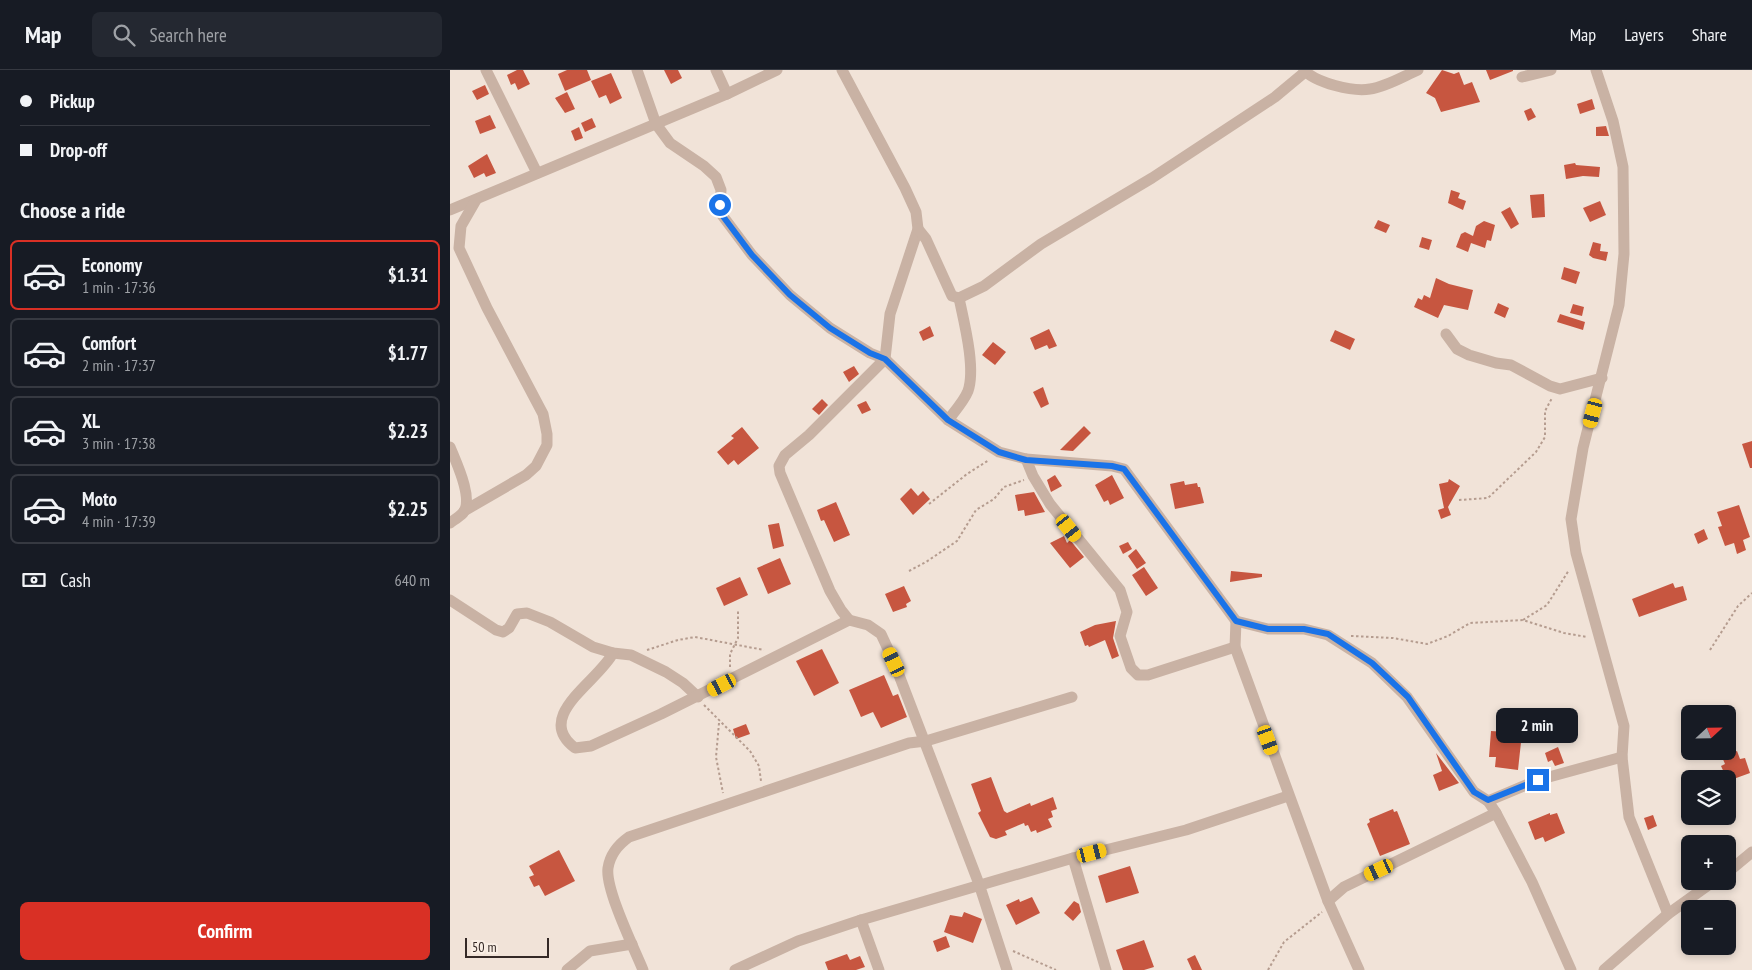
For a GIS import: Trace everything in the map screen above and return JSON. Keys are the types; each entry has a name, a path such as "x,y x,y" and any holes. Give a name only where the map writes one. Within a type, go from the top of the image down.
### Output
{"street":[{"path":"486,70 537,173"},
{"path":"637,70 656,124 670,143 704,166 716,177 721,190 720,205 722,215 752,255 790,295 830,328 870,353 885,359 948,420 999,452 1026,460 1112,466 1124,469 1236,621 1235,647 1328,901 1359,970"},
{"path":"716,70 727,94"},
{"path":"450,210 727,94 777,70"},
{"path":"842,70 905,188 916,212 918,229 890,314 885,359 809,435 785,455 779,466 780,473 830,591 849,620"},
{"path":"918,229 926,239 952,296 959,298 984,286 1041,244 1152,178 1275,97 1304,71 1331,84 1370,89 1418,70"},
{"path":"1522,78 1551,70"},
{"path":"1596,70 1613,121 1623,167 1624,254 1619,304 1583,448 1571,519 1576,552 1624,726 1622,757 1629,817 1668,914"},
{"path":"450,523 464,511 526,475 536,466 547,445 543,414 487,308 459,248 461,226 476,200"},
{"path":"948,420 967,393 970,385 969,342 959,298"},
{"path":"1446,334 1457,349 1469,355 1496,363 1511,365 1535,380 1560,388 1602,378"},
{"path":"450,447 464,485 466,499 464,511"},
{"path":"1026,460 1033,476 1050,504 1120,590 1126,612 1120,636 1131,668 1138,674 1148,675 1235,647"},
{"path":"450,600 496,630 503,632 509,628 518,614 527,613 550,622 593,646 613,653 631,655 666,672 683,683 698,697"},
{"path":"613,653 603,669 567,704 561,718 560,731 568,743 575,748 591,746 698,697 849,620 868,625 881,634 926,741 979,884 1008,970"},
{"path":"1236,621 1268,629 1304,629 1328,634 1372,663 1408,697 1474,792 1488,800 1496,813 1532,882 1572,970"},
{"path":"643,970 611,890 608,869 615,851 629,836 909,743 926,741 1072,697"},
{"path":"1488,800 1538,780 1622,757"},
{"path":"735,970 756,966 798,941 860,920 1073,858 1186,830 1288,796"},
{"path":"1328,901 1344,887 1496,813"},
{"path":"1736,865 1752,852"},
{"path":"1073,858 1106,970"},
{"path":"1604,970 1668,914 1701,890"},
{"path":"860,920 879,970"},
{"path":"567,970 590,951 632,944"}],"path":[{"path":"1459,500 1488,498 1536,452 1546,437 1547,406 1560,388"},
{"path":"930,504 999,452"},
{"path":"909,571 957,541 976,510 994,499 1004,487 1033,476"},
{"path":"1523,620 1547,605 1565,578 1576,552"},
{"path":"1710,650 1738,606 1752,592"},
{"path":"734,678 728,659 736,646 738,638 738,610"},
{"path":"1347,636 1393,638 1428,644 1448,636 1470,623 1523,620 1564,633 1601,639"},
{"path":"631,655 687,638 780,655"},
{"path":"698,697 719,722 755,758 759,766 763,792"},
{"path":"719,722 716,757 725,805"},
{"path":"1268,970 1284,942 1321,913 1328,901"},
{"path":"1000,946 1056,970"}],"building":[{"path":"517,70 523,70 530,84 518,90 515,83 511,85 507,75"},
{"path":"567,70 587,70 591,80 565,91 558,74"},
{"path":"664,70 678,70 682,78 671,84"},
{"path":"1442,70 1454,74 1459,72 1464,85 1472,82 1480,102 1441,112 1435,98 1426,93"},
{"path":"1486,70 1513,70 1513,71 1490,80"},
{"path":"611,73 622,98 610,104 606,95 599,98 591,81"},
{"path":"485,85 489,94 477,100 472,91"},
{"path":"567,92 575,109 565,113 555,98"},
{"path":"1592,99 1595,109 1580,114 1577,104"},
{"path":"1531,108 1536,117 1528,121 1524,111"},
{"path":"490,115 496,128 480,134 475,121"},
{"path":"592,118 596,127 585,132 581,123"},
{"path":"1606,126 1609,136 1596,136 1596,127"},
{"path":"579,127 583,138 575,141 571,131"},
{"path":"487,154 496,173 486,177 484,173 474,178 468,166"},
{"path":"1575,163 1576,165 1600,167 1599,177 1583,176 1566,179 1564,165"},
{"path":"1451,190 1460,193 1458,198 1466,201 1463,210 1448,203"},
{"path":"1544,194 1545,217 1532,218 1530,195"},
{"path":"1600,201 1606,215 1590,222 1583,208"},
{"path":"1510,207 1519,224 1511,229 1501,212"},
{"path":"1378,220 1390,225 1386,233 1374,228"},
{"path":"1484,221 1495,225 1491,241 1487,240 1485,248 1471,243 1468,252 1456,247 1461,234 1465,232 1473,236 1476,226"},
{"path":"1422,237 1432,240 1429,250 1419,247"},
{"path":"1593,242 1601,244 1600,251 1608,252 1606,261 1589,255"},
{"path":"1564,267 1580,272 1576,284 1561,279"},
{"path":"1436,278 1449,284 1473,290 1468,310 1444,305 1438,318 1414,307 1418,298 1422,300 1424,295 1430,298"},
{"path":"1498,303 1509,308 1505,318 1494,313"},
{"path":"1573,304 1584,307 1582,316 1570,313"},
{"path":"1560,314 1585,322 1583,330 1557,322"},
{"path":"930,326 934,336 923,341 919,332"},
{"path":"1049,329 1057,346 1049,349 1047,345 1035,350 1030,338"},
{"path":"1335,330 1355,339 1350,350 1330,341"},
{"path":"993,342 1006,352 995,365 982,355"},
{"path":"854,366 859,374 849,382 843,372"},
{"path":"1043,387 1049,404 1041,408 1033,392"},
{"path":"822,399 828,405 819,415 812,409"},
{"path":"866,401 871,410 862,414 857,405"},
{"path":"1084,426 1091,433 1073,451 1060,450"},
{"path":"742,427 759,448 738,465 734,460 728,465 717,452 734,438 731,436"},
{"path":"1752,441 1752,468 1750,468 1742,444"},
{"path":"1055,475 1062,486 1051,492 1047,480"},
{"path":"1112,475 1124,498 1110,505 1108,500 1104,502 1095,485"},
{"path":"1449,479 1460,486 1448,507 1451,515 1441,519 1438,510 1444,508 1439,484 1448,482"},
{"path":"1184,481 1185,485 1197,483 1198,487 1200,487 1204,503 1175,509 1170,484"},
{"path":"911,488 918,496 923,491 930,499 913,515 900,499"},
{"path":"1034,492 1045,512 1025,516 1024,510 1018,511 1015,495"},
{"path":"836,502 850,535 834,542 824,520 821,521 817,510"},
{"path":"1739,505 1750,537 1743,540 1746,550 1737,554 1734,543 1725,546 1718,527 1722,526 1717,512"},
{"path":"779,523 784,546 773,549 768,525"},
{"path":"1704,529 1708,539 1698,544 1694,534"},
{"path":"1064,536 1067,543 1070,540 1084,557 1070,568 1050,543"},
{"path":"1128,542 1132,549 1123,554 1119,546"},
{"path":"1136,549 1146,563 1137,569 1128,556"},
{"path":"780,558 791,584 768,594 757,568"},
{"path":"1144,567 1158,588 1146,596 1132,575"},
{"path":"1231,571 1262,574 1262,577 1230,582"},
{"path":"740,577 748,595 724,606 716,588"},
{"path":"1673,583 1675,588 1683,586 1687,600 1639,617 1632,599"},
{"path":"904,586 911,601 906,604 907,607 893,612 885,594"},
{"path":"1116,621 1113,638 1119,656 1112,659 1105,640 1089,647 1088,645 1085,646 1080,632 1095,625"},
{"path":"822,649 839,683 814,696 796,661"},
{"path":"884,675 893,696 898,694 907,717 881,728 873,712 861,717 849,690"},
{"path":"746,724 750,734 736,739 733,729"},
{"path":"1491,731 1522,733 1518,770 1495,767 1496,757 1489,757"},
{"path":"1558,747 1564,763 1555,766 1552,760 1548,762 1545,753"},
{"path":"1736,751 1740,759 1745,758 1750,773 1736,778 1736,770 1723,770 1721,766 1725,764 1723,760 1736,760"},
{"path":"1436,753 1459,783 1439,791 1433,775 1442,771"},
{"path":"991,777 1004,811 1007,813 1030,803 1031,806 1053,797 1057,809 1051,811 1053,817 1048,819 1052,827 1037,833 1036,830 1031,832 1028,825 1025,826 1024,823 1005,831 1007,835 996,839 990,837 978,813 981,811 971,784"},
{"path":"1393,809 1394,812 1397,811 1410,844 1380,856 1367,824 1370,822 1369,819"},
{"path":"1550,813 1550,815 1557,813 1565,833 1545,842 1543,837 1535,840 1528,822"},
{"path":"1653,815 1657,826 1648,830 1644,818"},
{"path":"559,850 575,881 545,896 539,885 534,887 529,877 534,875 529,866"},
{"path":"1130,866 1139,893 1106,903 1098,876"},
{"path":"1032,897 1040,913 1016,925 1006,905 1019,899 1020,902"},
{"path":"1074,901 1079,904 1081,912 1073,921 1064,913"},
{"path":"964,912 982,919 973,943 944,932 950,915 962,917"},
{"path":"946,936 950,947 937,952 933,941"},
{"path":"1144,940 1154,967 1144,970 1123,970 1116,950"},
{"path":"847,954 850,960 860,956 865,967 856,970 828,970 825,962"},
{"path":"1195,955 1202,970 1192,970 1187,959"}],"route":[{"path":"720,205 722,215 752,255 790,295 830,328 870,353 885,359 948,420 999,452 1026,460 1112,466 1124,469 1167,530 1191,557 1236,621 1268,629 1304,629 1328,634 1372,663 1408,697 1474,792 1488,800 1538,780"}]}
